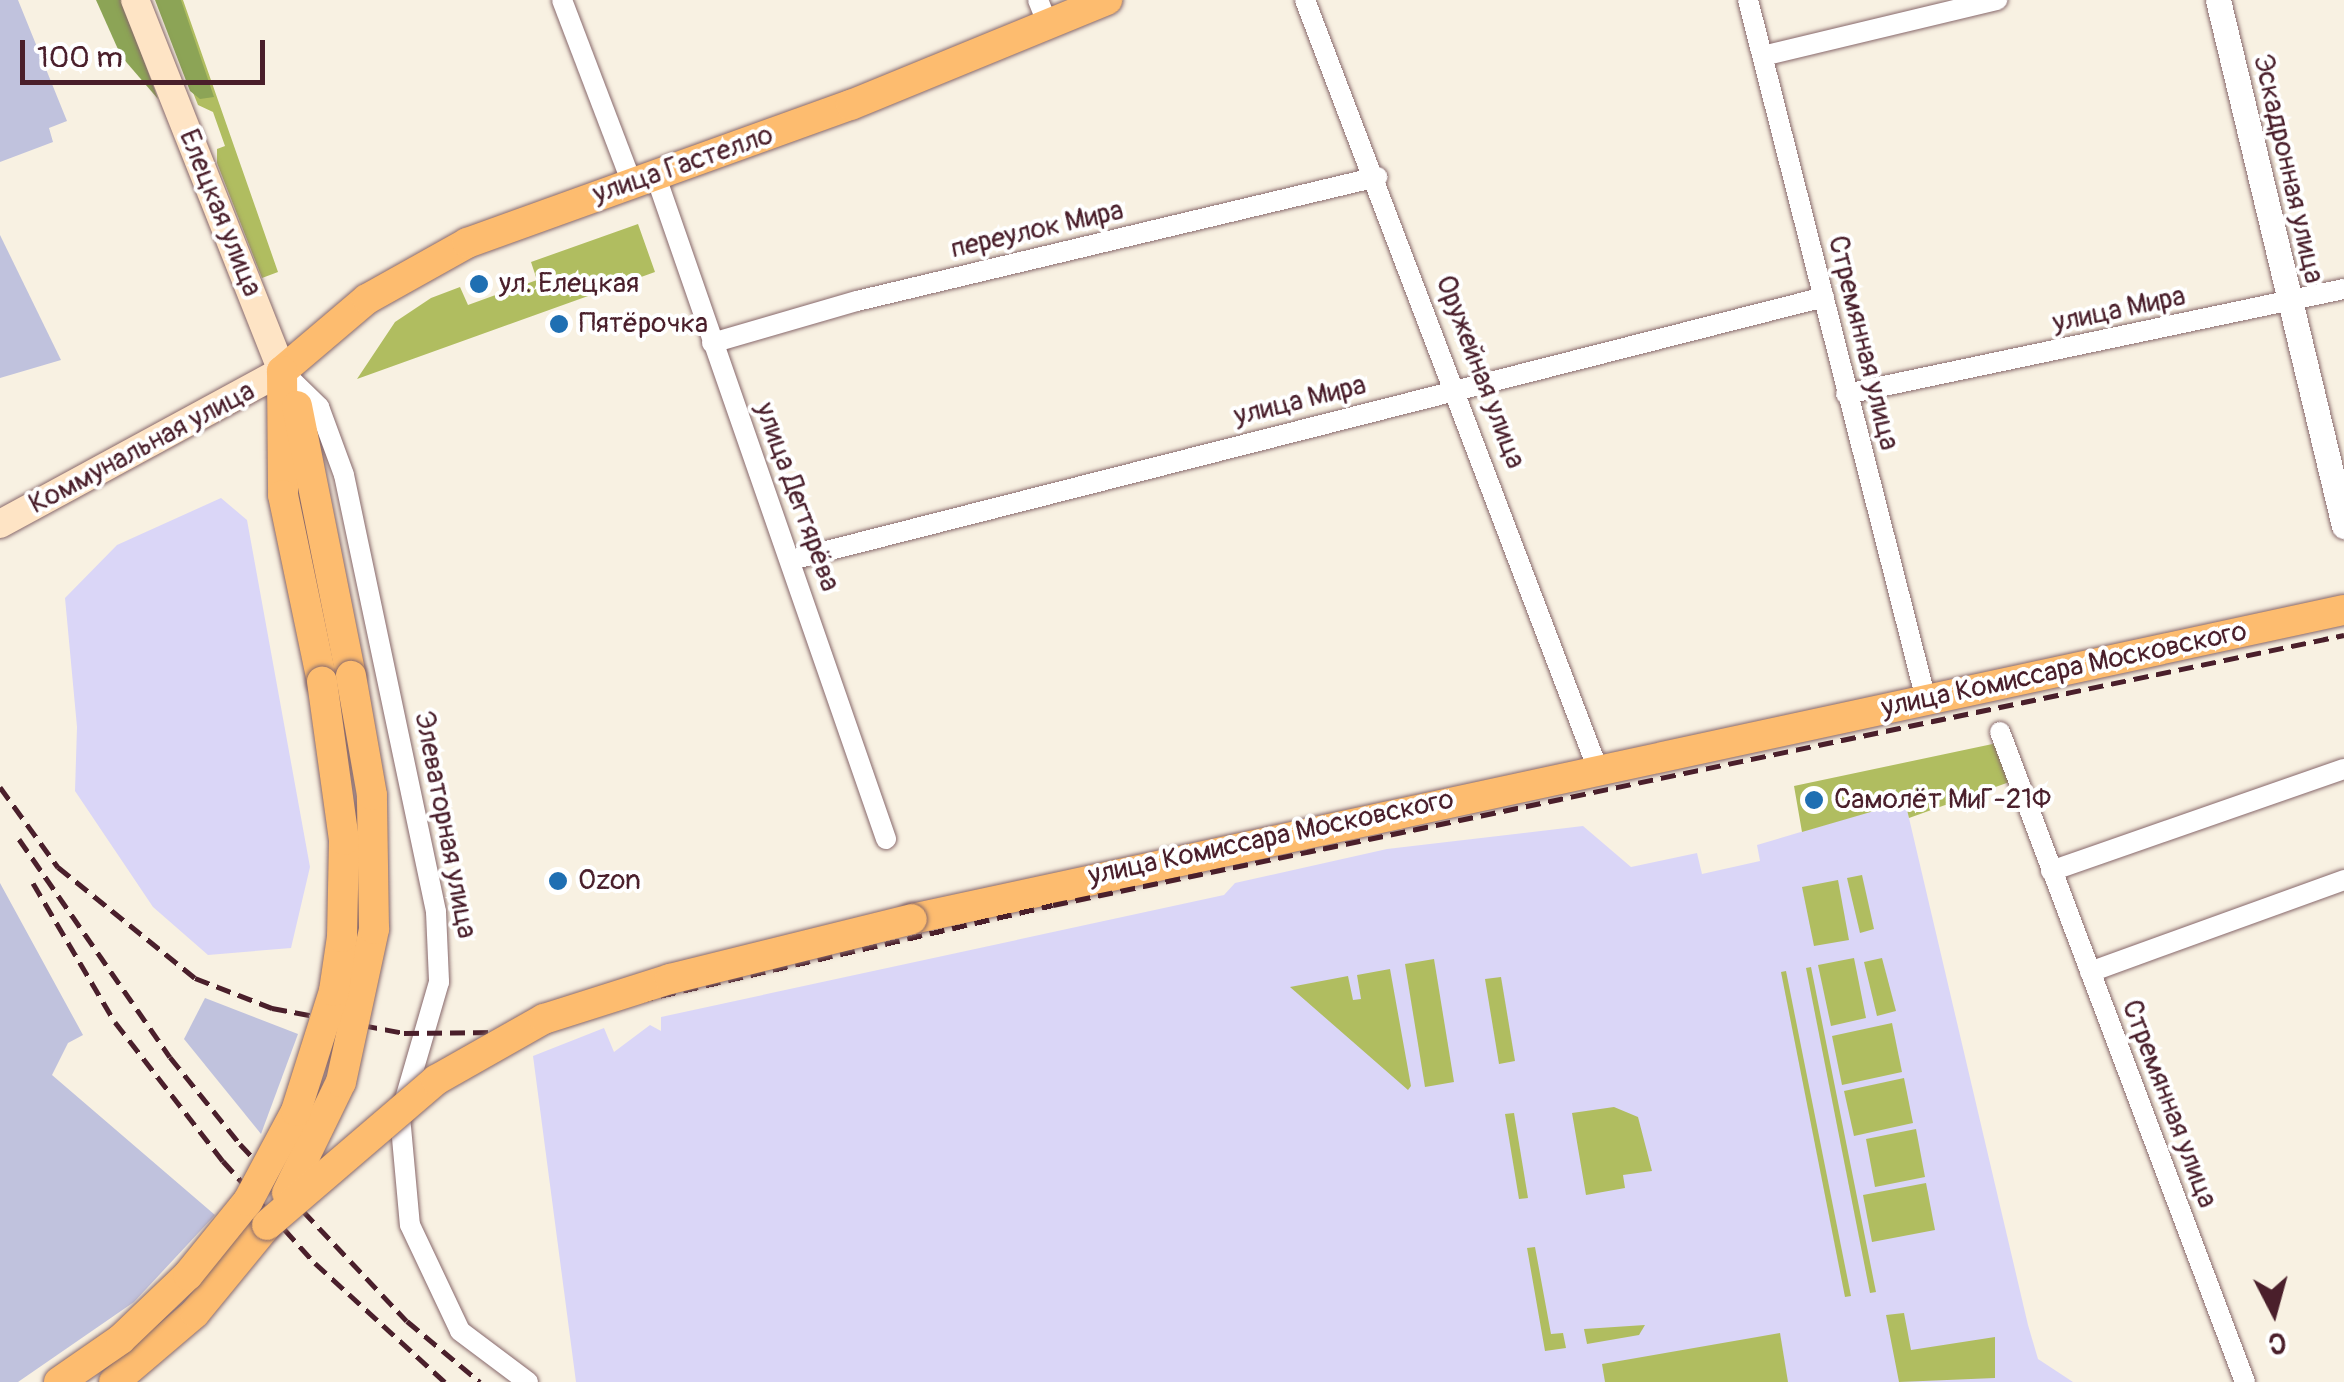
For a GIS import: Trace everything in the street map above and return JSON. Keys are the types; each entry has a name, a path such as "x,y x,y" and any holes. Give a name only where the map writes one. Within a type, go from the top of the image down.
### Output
{"main road":[{"name":"Елецкая улица","path":"135,0 282,371"},
{"name":"улица Гастелло","path":"282,371 332,326 420,266 1043,13 1107,0"},
{"name":"Коммунальная улица","path":"0,524 282,371"},
{"path":"58,1382 121,1338 188,1275 248,1201 296,1111 334,992 345,879 336,679 300,415 282,371"},
{"name":"улица Комиссара Московского","path":"267,1225 436,1080 526,1028 670,979 912,920 1598,766 2344,610"},
{"path":"114,1382 196,1313 267,1225 341,1082 369,967 376,842 336,679"}],"street":[{"name":"улица Дегтярёва","path":"562,0 644,178 712,343 886,839"},
{"name":"Оружейная улица","path":"1305,0 1458,389 1598,766"},
{"name":"Стремянная улица","path":"1748,0 1926,700"},
{"path":"1763,56 1997,0"},
{"name":"Эскадронная улица","path":"2218,0 2344,526"},
{"name":"переулок Мира","path":"712,343 1377,178"},
{"name":"улица Мира","path":"1846,394 2344,289"},
{"name":"улица Мира","path":"791,560 1824,297"},
{"name":"Элеваторная улица","path":"282,371 320,407 344,475 436,912 439,982 400,1116 410,1225 460,1330 528,1382"},
{"name":"Стремянная улица","path":"2000,732 2245,1382"},
{"path":"2051,871 2344,769"},
{"path":"2090,972 2344,880"}],"shaded area":[{"path":"0,0 18,0 67,121 49,128 53,142 0,162"},
{"path":"0,235 61,360 0,378"},
{"path":"221,498 247,520 310,867 291,948 208,955 153,907 75,791 77,727 65,598 117,545"},
{"path":"1905,801 2028,1325 2038,1359 2073,1382 576,1382 533,1056 604,1028 614,1052 650,1025 661,1031 661,1017 1224,895 1235,883 1387,849 1583,826 1631,867 1697,853 1702,874 1760,861 1757,845"},
{"path":"0,883 83,1035 68,1043 52,1075 215,1215 134,1302 18,1382 0,1382"},
{"path":"205,998 298,1034 261,1134 184,1039"}],"green space":[{"path":"96,0 122,0 158,99 121,56"},
{"path":"155,0 181,0 214,97 200,99 190,91"},
{"path":"156,0 183,0 278,272 262,278 217,163 217,149 225,146 213,112 198,105"},
{"path":"638,224 655,272 357,379 395,322 431,298 460,287 468,305 537,280 531,262"},
{"path":"2002,742 2015,780 1909,818 1905,802 1802,832 1794,786"},
{"path":"1862,875 1874,929 1860,933 1847,878"},
{"path":"1838,880 1849,940 1814,946 1802,887"},
{"path":"1854,958 1866,1018 1831,1026 1818,965"},
{"path":"1882,958 1896,1011 1877,1016 1864,962"},
{"path":"1434,959 1454,1082 1425,1087 1405,964"},
{"path":"1811,967 1876,1292 1870,1293 1806,968"},
{"path":"1390,969 1411,1086 1408,1090 1290,987 1348,976 1353,1000 1361,999 1357,975"},
{"path":"1786,971 1851,1296 1845,1297 1781,972"},
{"path":"1501,977 1515,1061 1499,1064 1485,979"},
{"path":"1892,1023 1902,1072 1842,1085 1832,1036"},
{"path":"1904,1078 1913,1123 1854,1136 1844,1091"},
{"path":"1614,1107 1638,1117 1652,1171 1623,1175 1625,1188 1586,1195 1572,1113"},
{"path":"1514,1113 1528,1198 1519,1199 1505,1114"},
{"path":"1916,1129 1925,1177 1875,1187 1866,1139"},
{"path":"1926,1183 1935,1230 1872,1242 1863,1195"},
{"path":"1535,1247 1551,1334 1563,1333 1566,1348 1545,1351 1527,1248"},
{"path":"1904,1313 1911,1350 1995,1337 1995,1378 1899,1382 1886,1315"},
{"path":"1645,1325 1639,1335 1587,1344 1584,1329"},
{"path":"1780,1333 1788,1382 1605,1382 1602,1364"}],"railway":[{"path":"0,787 58,867 195,978 272,1008 404,1033 504,1032 1053,905 2344,635"},
{"path":"19,839 170,1057 240,1144 407,1321 480,1382"},
{"path":"33,883 115,1022 223,1161 315,1263 445,1382"}],"place":[{"name":"ул. Елецкая","path":"479,284"},
{"name":"Пятёрочка","path":"559,324"},
{"name":"Самолёт МиГ-21Ф","path":"1814,800"},
{"name":"Ozon","path":"558,881"}]}
